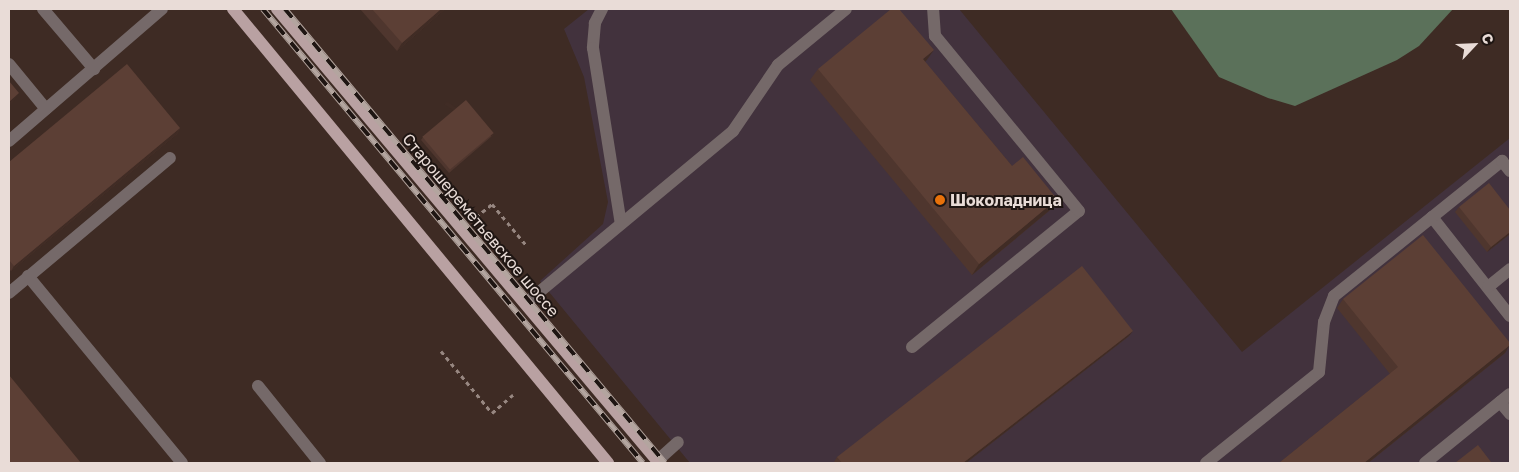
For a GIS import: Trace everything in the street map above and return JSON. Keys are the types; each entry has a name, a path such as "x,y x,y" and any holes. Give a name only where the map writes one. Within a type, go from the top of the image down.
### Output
{"main road":[{"path":"233,9 608,463"},
{"name":"Старошереметьевское шоссе","path":"277,9 658,462"}],"lane":[{"path":"44,9 94,69"},
{"path":"9,141 162,9"},
{"path":"602,9 595,23 593,48 621,224"},
{"path":"526,303 733,131 778,65 846,9"},
{"path":"912,347 1079,211 935,36 933,9"},
{"path":"9,64 46,109"},
{"path":"9,293 170,158"},
{"path":"1206,463 1319,372 1324,322 1334,296 1502,161 1510,171"},
{"path":"1432,217 1510,316"},
{"path":"1488,287 1510,269"},
{"path":"28,276 182,463"},
{"path":"258,386 320,463"},
{"path":"1425,463 1510,394"},
{"path":"1500,402 1510,414"},
{"path":"658,462 678,442"}],"path":[{"path":"483,224 476,216 492,204 526,245"},
{"path":"442,351 492,413 513,396"}],"shaded area":[{"path":"589,9 959,9 1242,352 1510,138 1510,463 690,463 540,281 603,224 608,202 584,77 564,29"}],"green space":[{"path":"1171,9 1453,9 1419,46 1397,60 1295,106 1268,98 1219,77"}],"building":[{"path":"372,9 441,9 402,43"},
{"path":"891,9 899,9 934,50 923,59 1012,166 1023,157 1057,199 979,264 818,69"},
{"path":"127,64 180,128 14,266 9,260 9,162"},
{"path":"9,81 19,93 9,102"},
{"path":"466,100 494,133 450,170 422,137"},
{"path":"1489,183 1510,210 1510,232 1491,247 1459,207"},
{"path":"1423,235 1510,345 1364,463 1279,463 1398,367 1343,299"},
{"path":"1082,266 1133,331 963,463 842,463 837,457"},
{"path":"9,375 81,463 9,463"},
{"path":"1478,445 1491,462 1455,463"}],"railway":[{"path":"263,9 643,463"},
{"path":"285,9 665,463"}],"place":[{"name":"Шоколадница","path":"940,200"}]}
